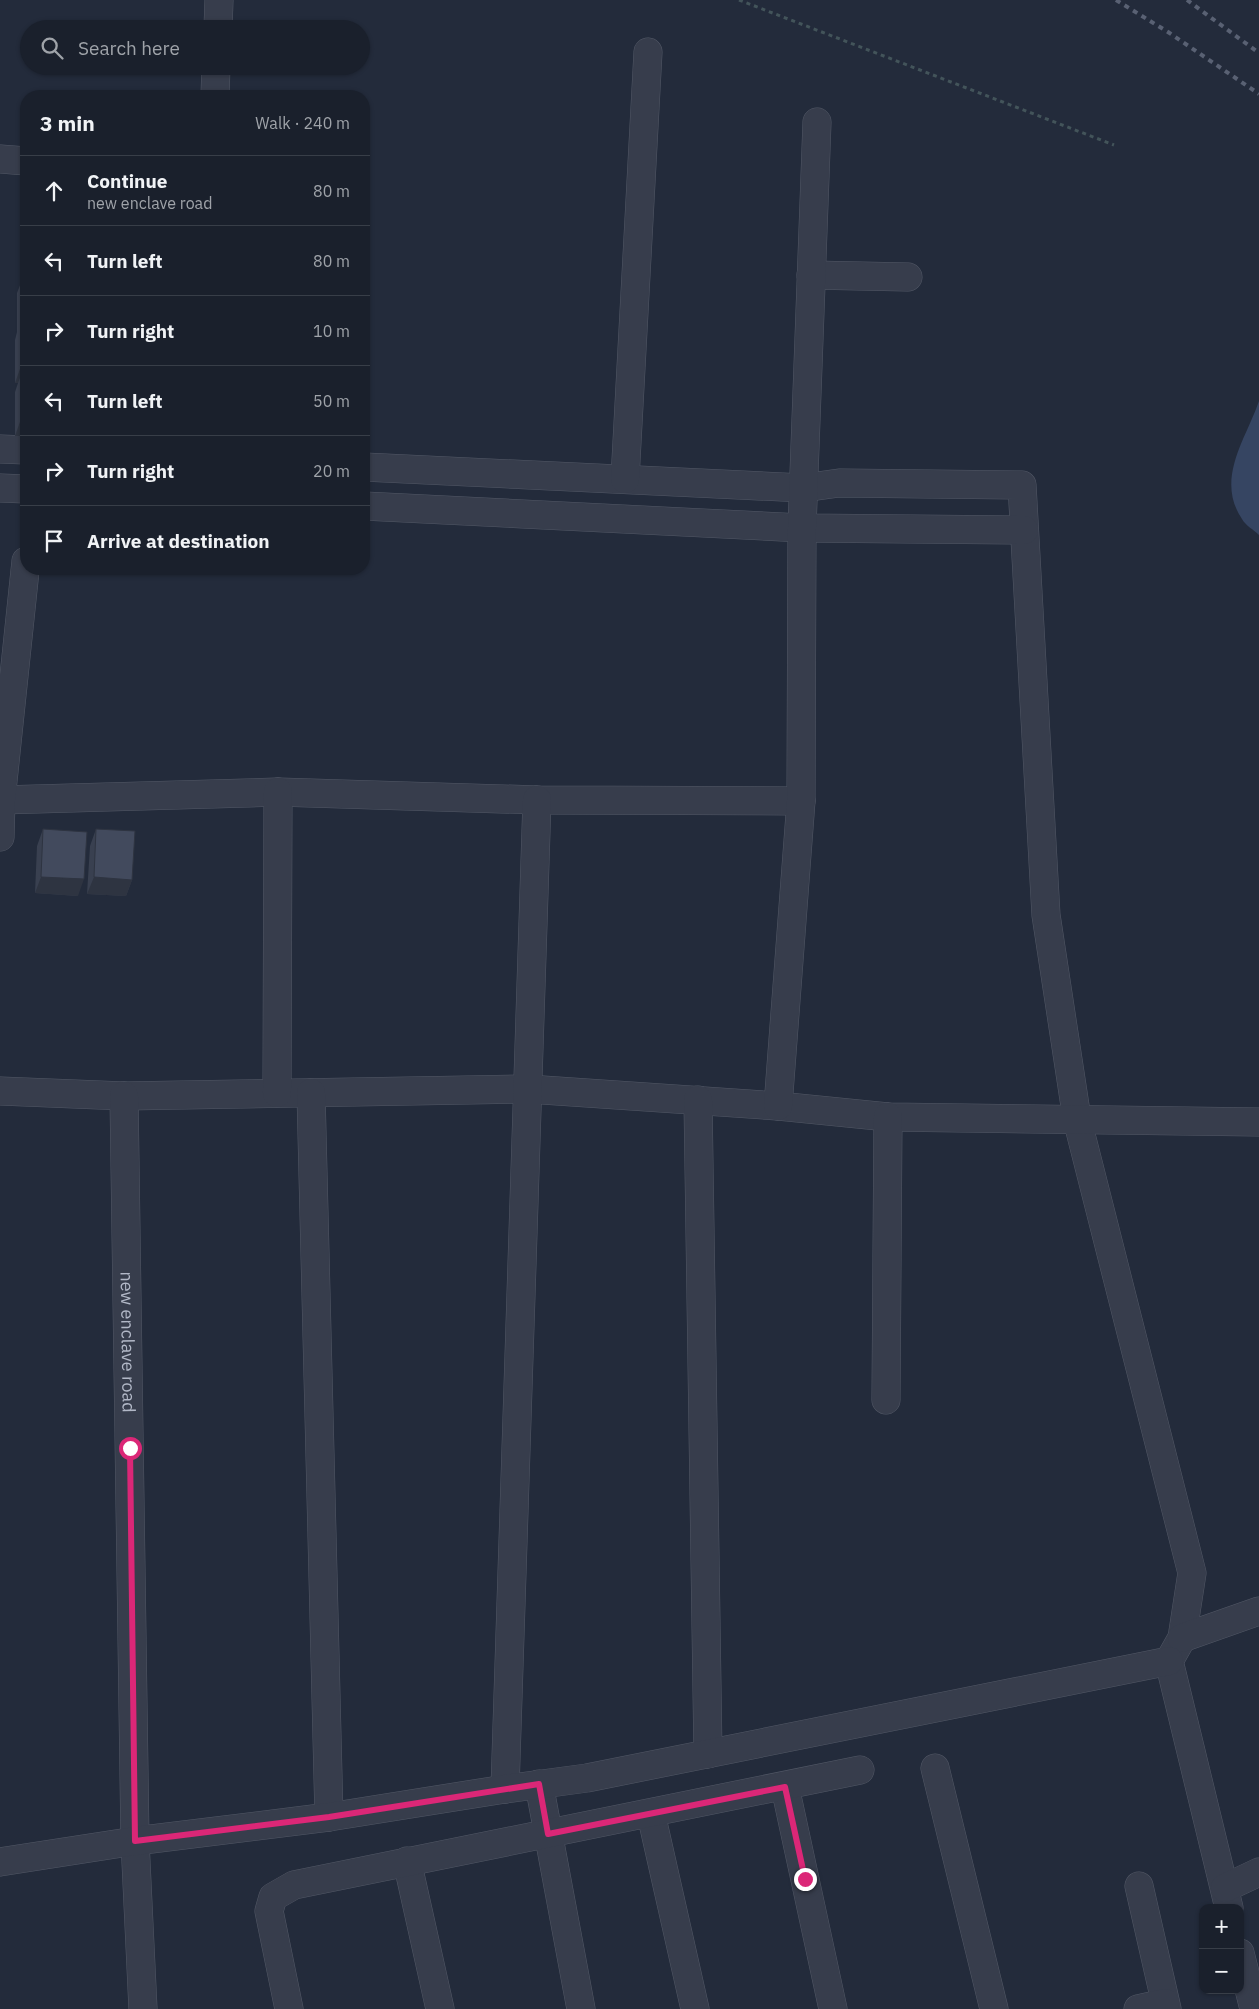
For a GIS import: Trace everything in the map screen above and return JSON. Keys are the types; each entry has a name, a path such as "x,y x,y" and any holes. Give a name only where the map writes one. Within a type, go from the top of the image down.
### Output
{"street":[{"path":"218,20 219,0"},
{"path":"625,480 648,52"},
{"path":"215,90 216,75"},
{"path":"778,1106 801,801 802,528 817,122"},
{"path":"0,159 20,161"},
{"path":"811,275 908,277"},
{"path":"0,449 20,450"},
{"path":"370,467 803,488 839,483 1022,485 1046,915 1077,1119 1192,1573 1176,1650 1227,1898 1259,1872"},
{"path":"0,488 20,489"},
{"path":"370,506 802,528 1024,530"},
{"path":"0,837 1,800 25,575"},
{"path":"1,800 278,792 537,800 801,801"},
{"path":"277,1093 278,792"},
{"path":"505,1789 537,800"},
{"path":"0,1091 124,1096 528,1089 778,1106 888,1117 1259,1122"},
{"path":"311,1093 329,1817"},
{"name":"new enclave road","path":"124,1096 135,1841 143,2009"},
{"path":"698,1100 708,1754"},
{"path":"886,1400 888,1117"},
{"path":"0,1862 135,1841 329,1817 588,1778 708,1754 1176,1650 1259,1611"},
{"path":"935,1768 994,2009"},
{"path":"289,2009 269,1911 273,1897 294,1885 785,1787 860,1770"},
{"path":"539,1784 581,2009"},
{"path":"785,1787 833,2009"},
{"path":"650,1814 695,2009"},
{"path":"407,1862 440,2009"},
{"path":"1138,2009 1166,2006 1139,1886"},
{"path":"1244,1969 1254,2009"}],"path":[{"path":"739,0 1114,145"}],"water":[{"path":"1259,401 1259,535 1242,519 1234,504 1231,489 1236,459"}],"building":[{"path":"43,829 87,832 84,879 41,877"},
{"path":"96,829 135,831 132,880 94,877"}],"railway":[{"path":"1116,0 1168,32 1259,94"},
{"path":"1187,0 1259,53"}],"route":[{"path":"130,1448 135,1841 329,1817 539,1784 548,1834 785,1787 805,1879"}]}
